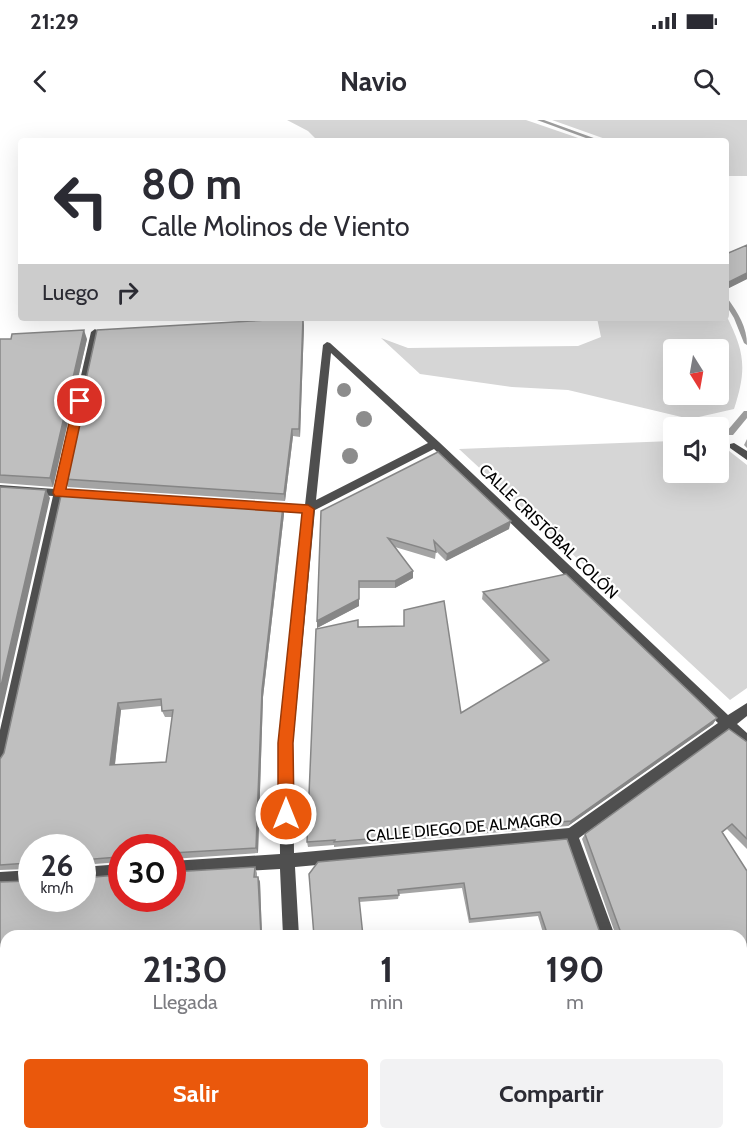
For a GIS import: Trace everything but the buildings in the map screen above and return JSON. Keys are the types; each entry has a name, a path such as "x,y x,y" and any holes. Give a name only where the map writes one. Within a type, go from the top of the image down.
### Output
{"street":[{"path":"0,759 95,332"},
{"name":"CALLE CRISTÓBAL COLÓN","path":"308,509 327,345 435,444 747,742"},
{"path":"261,506 308,509 435,444"},
{"path":"734,446 747,456"},
{"path":"0,489 95,495"},
{"path":"291,930 287,861 286,743 308,509"},
{"name":"CALLE DIEGO DE ALMAGRO","path":"186,867 287,861 571,835 747,708"},
{"path":"571,835 605,930"},
{"path":"0,879 18,878"}],"shaded area":[{"path":"287,120 526,120 578,138 315,138 308,131"},
{"path":"552,120 747,120 747,176 729,176 729,138 603,138"},
{"path":"598,321 729,321 737,340 742,361 741,383 734,409 699,417 682,417 568,390 512,387 420,374 381,338 408,348 578,346 601,337"},
{"path":"663,441 663,483 729,483 729,451 747,465 747,688 730,700 459,449"}],"waterway":[{"path":"539,120 590,138"},
{"path":"729,305 747,343"},
{"path":"730,433 747,413"}],"route":[{"path":"80,401 59,493 308,509 286,743 286,814"}]}
